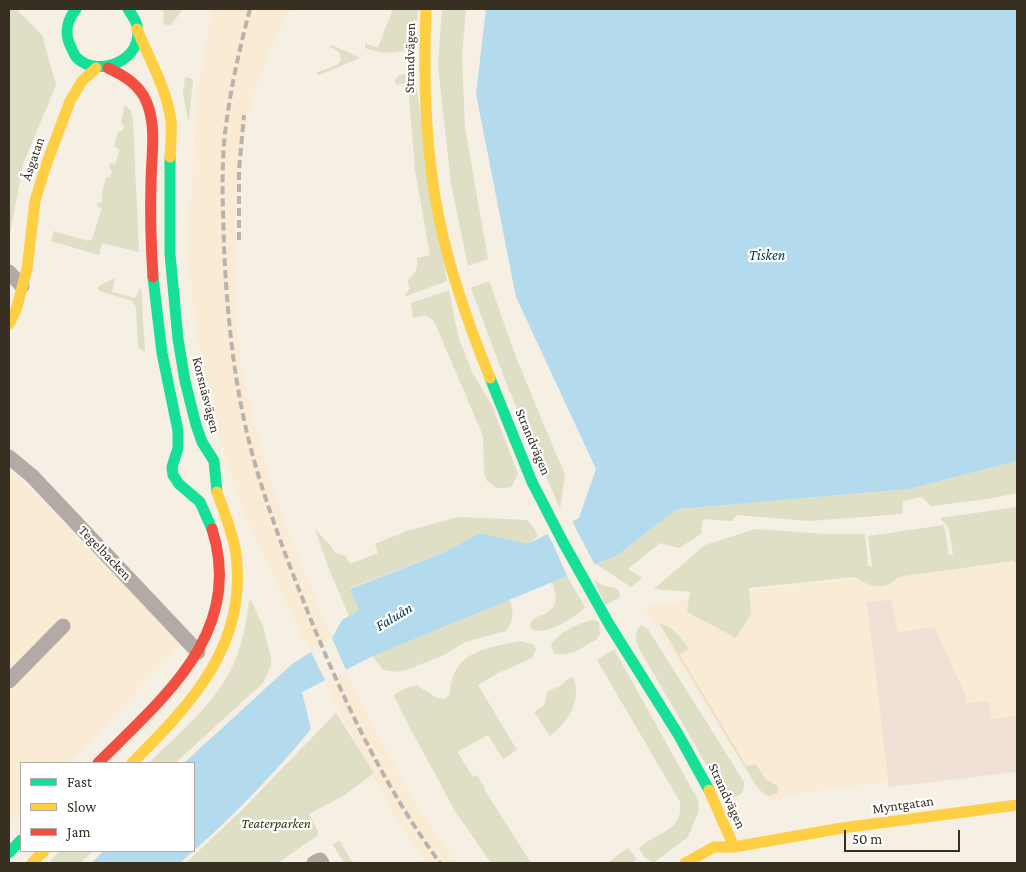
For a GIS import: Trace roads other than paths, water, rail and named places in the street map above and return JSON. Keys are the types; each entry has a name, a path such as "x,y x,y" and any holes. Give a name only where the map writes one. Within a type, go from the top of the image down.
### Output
{"street":[{"name":"Korsnäsvägen","path":"128,9 133,16 137,30 163,89 169,110 171,139 168,235 174,310 188,397 197,429 204,445 213,458 217,490 231,532 238,572 234,618 225,648 214,668 197,695 133,762"},
{"name":"Strandvägen","path":"426,9 424,44 427,135 439,217 459,294 470,327 537,492 618,640 671,722 701,773 719,809 734,847"},
{"name":"Åsgatan","path":"70,101 69,45 66,34 74,10"},
{"name":"Åsgatan","path":"10,320 16,310 16,280 28,259 35,201 70,101 82,81 102,68 118,64 126,58 133,50 137,40 137,30"},
{"path":"69,45 79,60 132,81 147,104 150,114 152,132 150,174 152,265 161,348 178,426 178,446 172,473 182,486 193,493 204,510 214,535 219,557 220,580 219,602 207,638 198,652 167,692 99,762"},
{"name":"Tegelbacken","path":"9,457 32,476 198,652"},
{"path":"182,486 201,487 211,479 214,469"},
{"path":"9,681 63,626"},
{"path":"198,652 214,668"},
{"name":"Myntgatan","path":"685,863 698,854 714,847 734,847 842,828 1017,805"},
{"path":"9,853 20,841"},
{"name":"Myntgatan","path":"718,860 734,847"},
{"path":"32,863 43,852"},
{"path":"314,863 320,860 322,863"}],"water":[{"name":"Tisken","path":"486,9 1017,9 1017,461 909,489 679,509 618,555 373,656 302,692 311,729 280,765 195,850 195,762 185,762 291,665 330,642 342,620 359,610 350,589 447,551 479,533 528,544 579,518 596,469 516,297 476,94"},
{"path":"102,852 193,852 180,863 92,863"}],"railway":[{"path":"250,9 229,102 223,176 227,298 240,402 252,453 278,535 336,680 367,744 401,805 440,863"},
{"path":"239,240 239,170 244,115"}],"water label":[{"name":"Faluån","path":"394,617"}],"park label":[{"name":"Teaterparken","path":"276,824"}]}
